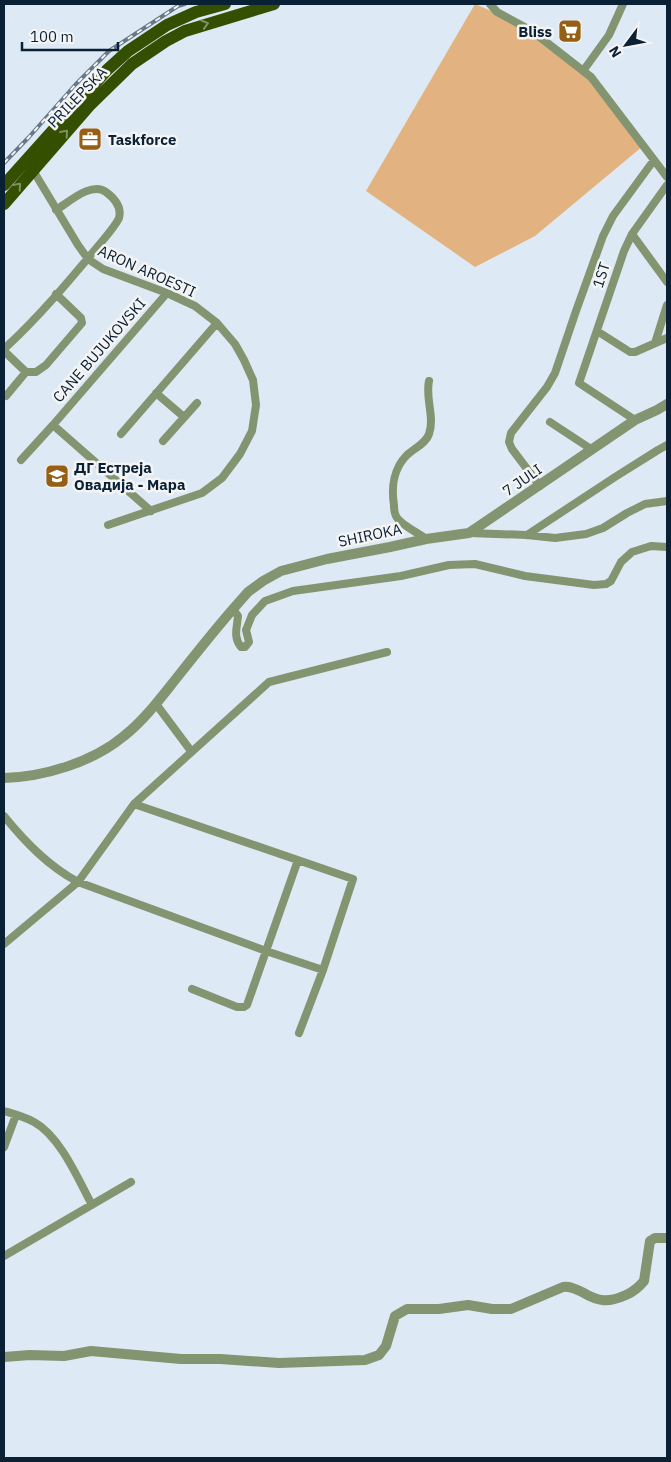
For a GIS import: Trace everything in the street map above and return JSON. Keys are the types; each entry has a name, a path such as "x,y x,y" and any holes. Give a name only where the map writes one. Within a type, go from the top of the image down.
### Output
{"main road":[{"name":"PRILEPSKA","path":"4,204 29,165 107,70 128,51 166,25 196,12 226,4"},
{"name":"PRILEPSKA","path":"4,185 29,165 132,64 166,41 185,31 274,4"}],"street":[{"path":"490,4 497,12 532,31 591,77 667,177"},
{"path":"583,71 609,35 623,4"},
{"path":"540,486 512,450 509,442 511,434 556,374 603,236 613,216 654,160"},
{"name":"ARON AROESTI","path":"29,165 88,259 111,272 167,293 195,306 218,323 235,344 253,380 256,405 252,431 240,454 222,478 202,493 108,525"},
{"name":"1ST","path":"635,420 578,383 624,251 632,234 667,185"},
{"path":"56,210 90,189 101,188 117,203 119,218 88,259 4,350 26,372 36,372 46,365 82,323 81,318 56,294"},
{"path":"632,234 667,282"},
{"name":"CANE BUJUKOVSKI","path":"21,460 167,293"},
{"path":"655,342 667,305"},
{"path":"121,434 218,323"},
{"path":"597,331 630,352 635,352 667,338"},
{"path":"6,396 26,372"},
{"path":"426,539 398,520 393,494 395,478 405,456 427,438 431,427 428,395 429,381"},
{"path":"156,393 184,417"},
{"path":"163,441 197,403"},
{"name":"7 JULI","path":"469,533 635,420 667,404"},
{"path":"550,422 591,449"},
{"name":"CANE BUJUKOVSKI","path":"53,425 151,511"},
{"path":"527,535 667,445"},
{"name":"SHIROKA","path":"4,778 16,778 51,772 95,756 123,737 156,704 232,609 248,592 281,571 327,559 426,539 469,533 555,538 586,534 603,528 645,504 667,501"},
{"path":"232,609 238,616 236,636 241,647 245,647 249,642 246,630 252,614 265,602 293,591 401,576 449,565 475,564 525,576 594,585 606,584 611,580 621,562 632,552 651,546 667,547"},
{"path":"4,944 78,882 134,804 269,682 387,652"},
{"path":"156,704 191,751"},
{"path":"134,804 353,880 300,1033"},
{"path":"4,816 37,853 64,874 78,882 323,970"},
{"path":"192,989 237,1007 247,1005 298,860"},
{"path":"4,1111 34,1122 50,1134 92,1205"},
{"path":"4,1147 16,1115"},
{"path":"4,1256 131,1182"},
{"path":"4,1357 30,1355 64,1356 91,1351 180,1359 220,1359 279,1364 365,1360 379,1355 386,1346 395,1316 407,1309 439,1309 468,1305 492,1309 510,1309 563,1287 571,1286 597,1300 616,1300 640,1286 644,1280 650,1241 655,1238 667,1238"}],"shaded area":[{"path":"475,4 521,24 591,77 643,146 535,236 475,267 366,191"}],"railway":[{"path":"4,163 76,84 109,51 178,6 185,4"}],"place":[{"name":"Bliss","path":"570,31"},
{"name":"Taskforce","path":"90,139"},
{"name":"ДГ Естреја Овадија - Мара","path":"57,476"}]}
